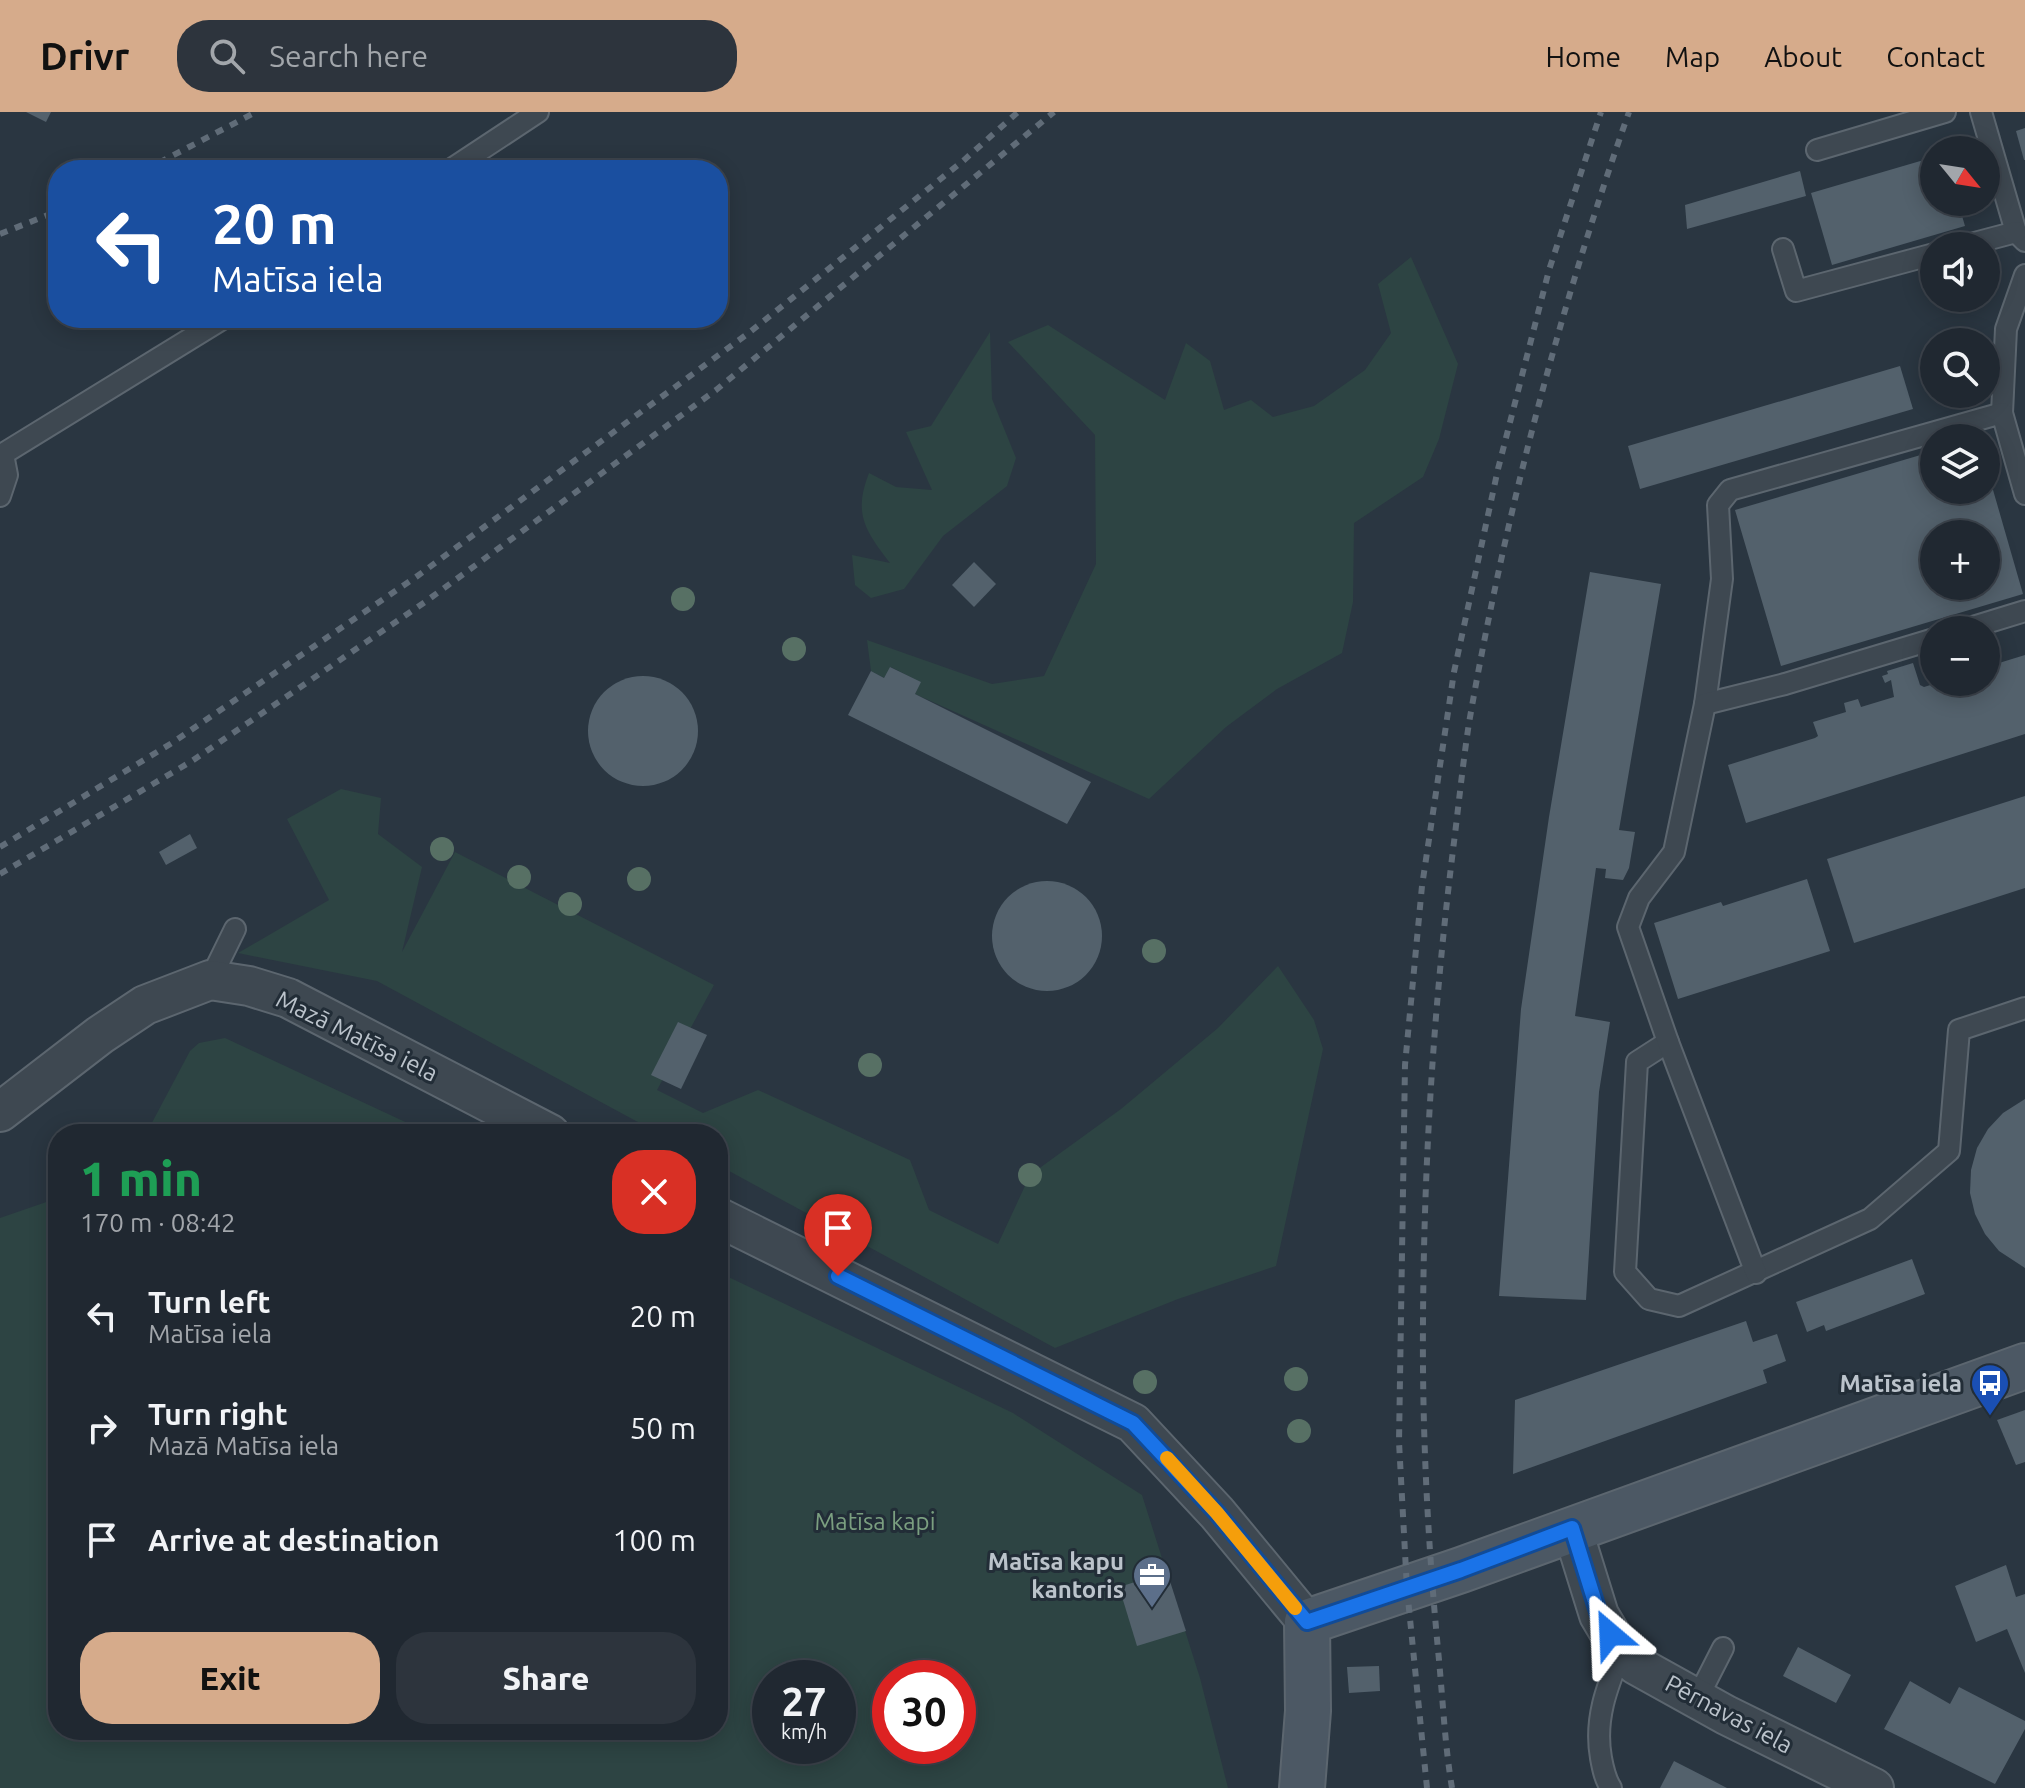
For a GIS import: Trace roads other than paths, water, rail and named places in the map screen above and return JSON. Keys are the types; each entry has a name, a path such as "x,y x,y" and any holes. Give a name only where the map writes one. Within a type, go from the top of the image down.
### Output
{"street":[{"name":"Mazā Matīsa iela","path":"0,1112 100,1035 145,1005 210,980 249,986 288,998 531,1124"},
{"path":"728,1222 1133,1423 1217,1513 1307,1622 1308,1711 1302,1788"},
{"path":"1307,1622 1461,1570 2025,1366"},
{"name":"Pērnavas iela","path":"1572,1528 1599,1615 1621,1652 1636,1665 1874,1788"}],"lane":[{"path":"465,160 538,112"},
{"path":"1817,150 1945,112"},
{"path":"1981,112 2020,236 2000,240"},
{"path":"1783,249 1796,291 1920,258"},
{"path":"2025,275 2006,329 2002,413 2025,494"},
{"path":"0,496 7,475 3,454 208,328"},
{"path":"1756,1273 1628,927 1639,898 1674,852 1705,704 1722,579 1718,505 1730,490 2002,413"},
{"path":"2000,619 2025,611"},
{"path":"1705,704 1785,684 1920,643"},
{"path":"210,980 235,929"},
{"path":"1668,1042 1637,1062 1625,1272 1649,1299 1679,1306 1870,1219 1949,1151 1959,1030 2025,1008"},
{"path":"1697,1699 1723,1648"},
{"path":"1611,1788 1606,1781 1598,1741 1600,1709 1621,1652"}],"railway":[{"path":"164,160 256,112"},
{"path":"0,847 172,743 416,577 750,332 963,161 1018,112"},
{"path":"0,874 192,761 425,602 716,390 1054,112"},
{"path":"1427,1788 1407,1589 1399,1442 1405,1065 1422,886 1454,672 1498,469 1549,270 1601,112"},
{"path":"1452,1788 1432,1575 1423,1362 1428,1140 1447,902 1469,723 1499,568 1557,338 1629,112"},
{"path":"0,234 48,215"}],"place":[{"name":"Matīsa iela","path":"1990,1417"},
{"name":"Matīsa kapu kantoris","path":"1152,1609"}],"park label":[{"name":"Matīsa kapi","path":"875,1521"}]}
